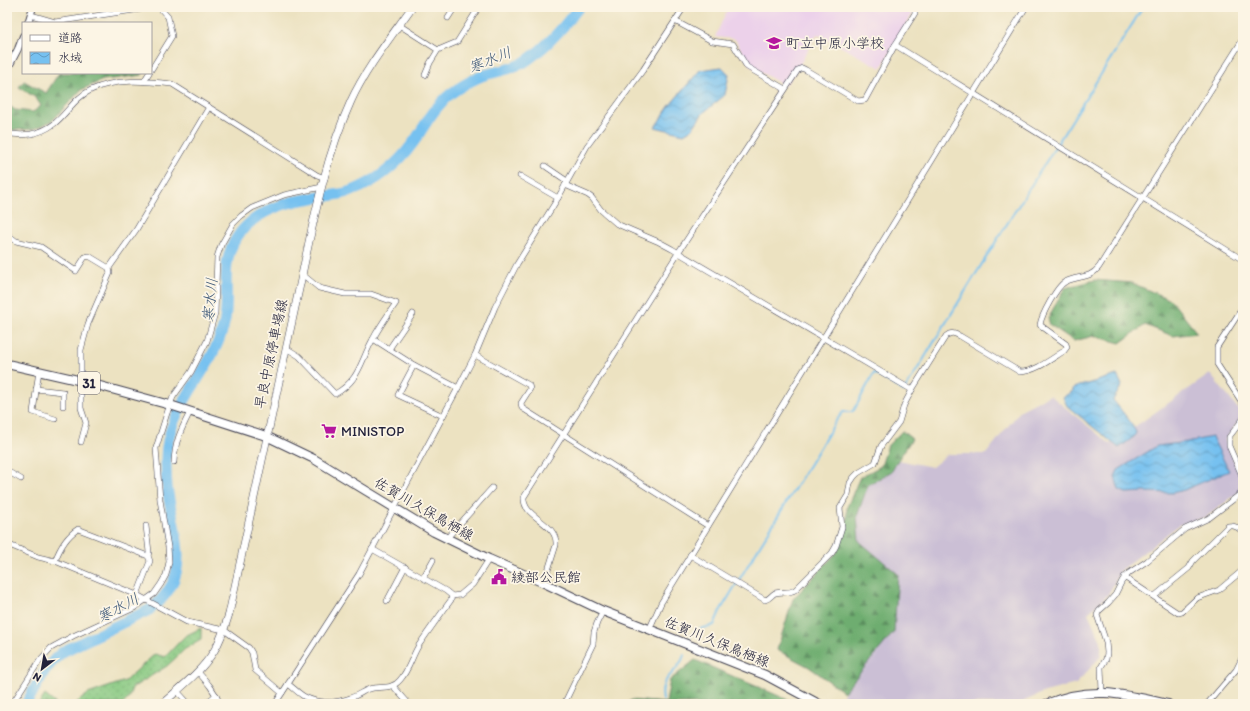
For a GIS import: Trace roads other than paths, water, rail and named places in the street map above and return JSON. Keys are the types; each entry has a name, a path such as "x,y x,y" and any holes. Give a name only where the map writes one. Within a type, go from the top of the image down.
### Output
{"main road":[{"name":"早良中原停車場線","path":"162,704 198,672 214,651 224,630 229,614 266,436 316,210 336,138 352,100 373,63 412,7"},
{"name":"佐賀川久保鳥栖線","path":"7,364 82,381 170,405 266,436 314,459 393,508 489,559 649,630 765,675 819,704"},
{"path":"1046,704 1079,694 1102,692 1126,695 1168,704"}],"street":[{"path":"28,22 33,7"},
{"path":"31,15 55,22 154,7"},
{"path":"152,68 172,36 168,17 159,7"},
{"path":"447,7 454,9 448,18"},
{"path":"425,75 438,50 456,42 479,7"},
{"path":"275,704 359,574 475,355 495,307 514,270 558,198 587,146 643,70 684,7"},
{"path":"544,583 556,545 556,539 548,526 529,510 524,501 524,497 678,253 798,70 802,68 858,101 865,100 895,45 915,13 915,7"},
{"path":"649,630 661,603 690,554 1026,7"},
{"path":"675,21 712,41 733,44 747,67 785,89"},
{"path":"399,25 438,50"},
{"path":"7,70 22,39"},
{"path":"690,554 765,600 773,594 779,592 790,593 795,590 832,553 836,546 842,527 840,508 848,495 850,483 858,472 875,462 881,446 899,422 904,405 912,390 946,336 953,333 960,336 1020,372 1033,369 1064,351 1066,344 1040,325 1043,315 1061,284 1095,272 1243,39"},
{"path":"895,45 1243,260"},
{"path":"144,80 148,74"},
{"path":"7,133 25,135 39,132 51,127 58,122 80,97 99,86 144,80 172,84 324,178"},
{"path":"81,442 86,423 81,408 82,350 88,324 110,273 109,268 136,230 209,107"},
{"path":"545,166 566,183 592,198 601,210 618,224 659,242 824,337 912,390"},
{"path":"520,176 558,198"},
{"path":"12,704 40,660 51,648 73,636 134,608 154,594 161,584 166,575 169,562 160,500 156,448 173,397 198,362 207,342 215,313 218,256 221,245 230,229 241,216 252,208 284,195 322,187"},
{"path":"7,234 16,241 41,248 76,271 85,257 89,256 109,268"},
{"path":"286,348 298,356 335,394 345,388 358,373 373,339 396,303 371,294 345,294 319,288 302,274"},
{"path":"1243,307 1217,347 1217,364 1243,404"},
{"path":"388,349 413,314"},
{"path":"373,339 414,365 458,388"},
{"path":"475,355 529,385 530,389 521,403 522,408 708,526"},
{"path":"414,365 398,394 443,416"},
{"path":"39,371 33,412 55,419"},
{"path":"36,389 63,392 63,406"},
{"path":"174,462 174,448 178,436 190,412"},
{"path":"1243,419 1229,437 1229,446 1243,478"},
{"path":"7,471 21,479"},
{"path":"447,538 492,488"},
{"path":"1102,692 1101,667 1106,659 1107,653 1106,642 1097,615 1099,611 1115,596 1128,572 1147,561 1185,529 1209,518 1243,492"},
{"path":"1151,595 1156,595 1189,568 1228,526 1232,525 1243,532"},
{"path":"137,595 150,561 148,556 149,552 146,526"},
{"path":"55,561 57,555 72,533 78,530 148,556"},
{"path":"7,544 38,557 55,561 137,595 187,622 224,630 249,648 252,653 255,670 282,693"},
{"path":"372,549 446,591 452,596 460,595 473,584 489,559"},
{"path":"423,578 433,560"},
{"path":"387,601 405,567"},
{"path":"1124,577 1175,611 1182,612 1197,598 1219,590 1243,570"},
{"path":"288,684 304,696 313,700 328,702 351,698 372,688 393,686 400,680 412,660 418,646 452,596"},
{"path":"564,704 593,644 594,632 597,623 604,611"},
{"path":"1207,704 1236,670 1243,656"},
{"path":"198,672 210,685 220,704"},
{"path":"393,686 409,704"},
{"path":"177,691 189,704"},
{"path":"205,704 216,695"}],"water":[{"path":"722,67 729,74 725,95 703,113 692,129 684,134 655,127 670,105 700,70"},
{"path":"1117,375 1122,385 1113,400 1129,420 1136,432 1135,436 1119,448 1067,406 1063,397 1073,391 1073,388"},
{"path":"1212,437 1229,471 1184,490 1172,493 1126,493 1119,490 1115,477 1118,470 1157,446"}],"waterway":[{"name":"寒水川","path":"26,704 47,668 64,651 149,610 163,597 172,584 177,571 178,556 167,485 166,459 168,441 173,424 209,361 223,328 226,306 227,263 234,242 240,233 247,225 265,212 296,201 347,193 378,177 401,158 446,98 463,85 476,79 523,63 554,37 579,7"},
{"path":"690,637 698,629 714,625 720,611 836,421 843,412 851,412 854,410 874,373 904,391 1143,7"},
{"path":"663,700 663,685 681,662 684,655"}],"place":[{"name":"町立中原小学校","path":"774,43"},
{"name":"MINISTOP","path":"329,431"},
{"name":"綾部公民館","path":"499,577"}]}
